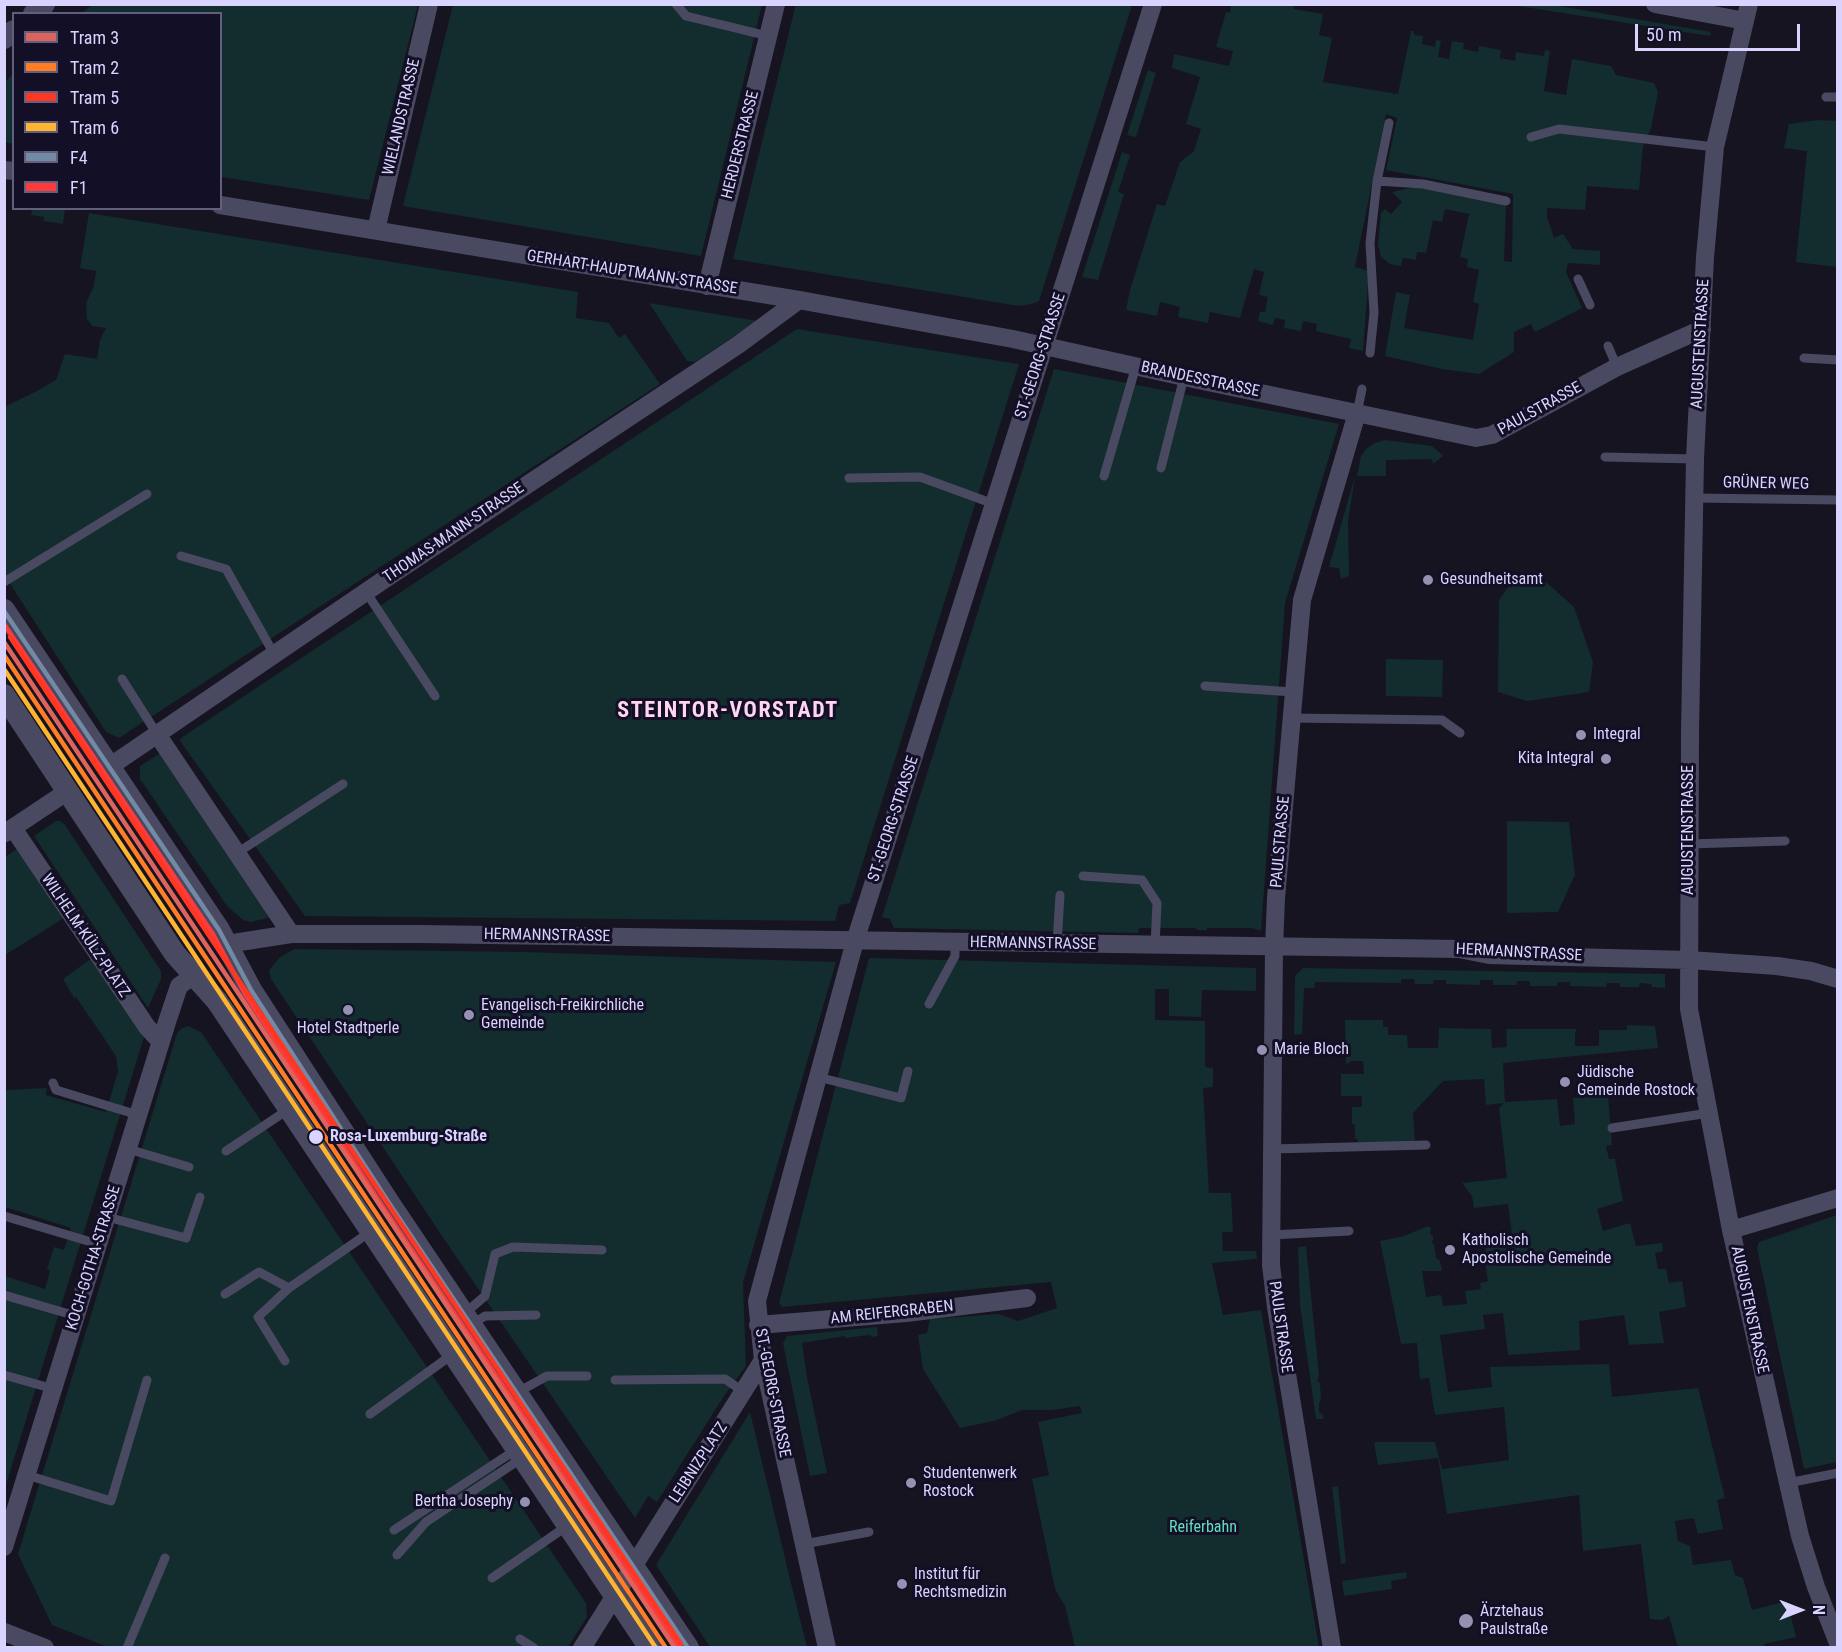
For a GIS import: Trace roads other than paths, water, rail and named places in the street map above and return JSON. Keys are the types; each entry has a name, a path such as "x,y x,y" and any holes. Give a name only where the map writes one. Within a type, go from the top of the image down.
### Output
{"street":[{"name":"WIELANDSTRASSE","path":"376,230 429,4"},
{"name":"HERDERSTRASSE","path":"707,286 776,4"},
{"name":"ST.-GEORG-STRASSE","path":"827,1647 763,1360 757,1301 855,941 1153,4"},
{"path":"1655,4 1747,13"},
{"name":"AUGUSTENSTRASSE","path":"1747,13 1715,147 1705,257 1695,459 1689,1009 1731,1230 1800,1536 1816,1587 1838,1642"},
{"name":"GERHART-HAUPTMANN-STRASSE","path":"222,205 799,300 1043,345"},
{"name":"THOMAS-MANN-STRASSE","path":"109,767 366,592 738,345 799,300"},
{"name":"PAULSTRASSE","path":"1332,1647 1271,1265 1274,948 1302,600 1358,413 1476,438 1492,435 1617,367 1702,329"},
{"name":"BRANDESSTRASSE","path":"1043,345 1358,413"},
{"path":"4,610 227,944 251,990 467,1319 688,1647"},
{"path":"4,695 175,954 216,999 650,1647"},
{"path":"157,734 291,934"},
{"path":"9,830 68,791"},
{"name":"WILHELM-KÜLZ-PLATZ","path":"9,830 147,1027 161,1042"},
{"name":"HERMANNSTRASSE","path":"227,944 291,934 420,934 1459,949 1489,955 1689,960 1777,966 1811,971 1838,979"},
{"name":"KOCH-GOTHA-STRASSE","path":"4,1547 179,986 194,975"},
{"path":"1731,1230 1838,1198"},
{"name":"AM REIFERGRABEN","path":"758,1325 906,1313 1027,1298"},
{"name":"LEIBNIZPLATZ","path":"582,1647 763,1360"},
{"path":"4,1632 45,1647"}],"lane":[{"path":"676,4 686,16 768,36"},
{"path":"1826,97 1838,97"},
{"path":"1370,352 1374,314 1370,243 1377,181 1389,123"},
{"path":"1531,137 1559,129 1715,147"},
{"path":"1377,181 1423,184 1506,201"},
{"path":"1578,279 1590,305"},
{"path":"1608,346 1617,367"},
{"path":"1804,358 1838,360"},
{"path":"1104,476 1136,366"},
{"path":"1161,468 1184,377"},
{"path":"1358,413 1362,389"},
{"path":"1605,457 1695,459"},
{"path":"849,478 920,477 993,504"},
{"path":"4,582 147,494"},
{"name":"GRÜNER WEG","path":"1695,498 1838,500"},
{"path":"181,556 226,569 274,654"},
{"path":"366,592 435,696"},
{"path":"122,679 157,734"},
{"path":"1205,686 1293,692"},
{"path":"1291,718 1442,720 1460,733"},
{"path":"237,853 344,784"},
{"path":"1689,844 1785,841"},
{"path":"1083,876 1142,880 1157,903 1155,946"},
{"path":"1057,944 1060,895"},
{"path":"929,1004 955,956 955,943"},
{"path":"818,1077 901,1098 908,1071"},
{"path":"53,1083 56,1090 138,1115"},
{"path":"226,1152 289,1109"},
{"path":"1612,1128 1709,1113"},
{"path":"1272,1149 1426,1145"},
{"path":"128,1149 189,1167"},
{"path":"107,1217 186,1238 200,1197"},
{"path":"4,1216 98,1244"},
{"path":"1271,1236 1349,1231"},
{"path":"285,1360 258,1317 289,1288 370,1232"},
{"path":"467,1319 484,1296 495,1254 513,1247 602,1250"},
{"path":"225,1294 259,1272 289,1288"},
{"path":"4,1295 76,1316"},
{"path":"467,1319 485,1316 536,1315"},
{"path":"370,1414 453,1354"},
{"path":"4,1375 54,1389"},
{"path":"517,1393 547,1377 587,1376"},
{"path":"615,1380 725,1379 744,1392"},
{"path":"27,1475 111,1501 147,1380"},
{"path":"394,1530 520,1453"},
{"path":"398,1555 426,1522 520,1453"},
{"path":"1788,1483 1838,1473"},
{"path":"492,1578 568,1526"},
{"path":"804,1544 869,1532"},
{"path":"127,1647 165,1558"},
{"path":"520,1639 534,1647"}],"tram line":[{"name":"5","path":"10,637 681,1644"},
{"name":"3","path":"4,642 675,1648"},
{"name":"2","path":"4,655 666,1648"},
{"name":"6","path":"4,669 656,1648"}],"place":[{"name":"Gesundheitsamt","path":"1428,580"},
{"name":"Integral","path":"1581,735"},
{"name":"Kita Integral","path":"1606,759"},
{"name":"Hotel Stadtperle","path":"348,1010"},
{"name":"Evangelisch-Freikirchliche Gemeinde","path":"469,1015"},
{"name":"Marie Bloch","path":"1262,1050"},
{"name":"Jüdische Gemeinde Rostock","path":"1565,1082"},
{"name":"Rosa-Luxemburg-Straße","path":"316,1137"},
{"name":"Katholisch Apostolische Gemeinde","path":"1450,1250"},
{"name":"Studentenwerk Rostock","path":"911,1483"},
{"name":"Bertha Josephy","path":"525,1502"},
{"name":"Institut für Rechtsmedizin","path":"902,1584"},
{"name":"Ärztehaus Paulstraße","path":"1466,1621"}],"district":[{"name":"STEINTOR-VORSTADT","path":"728,711"}],"park label":[{"name":"Reiferbahn","path":"1203,1528"}]}
